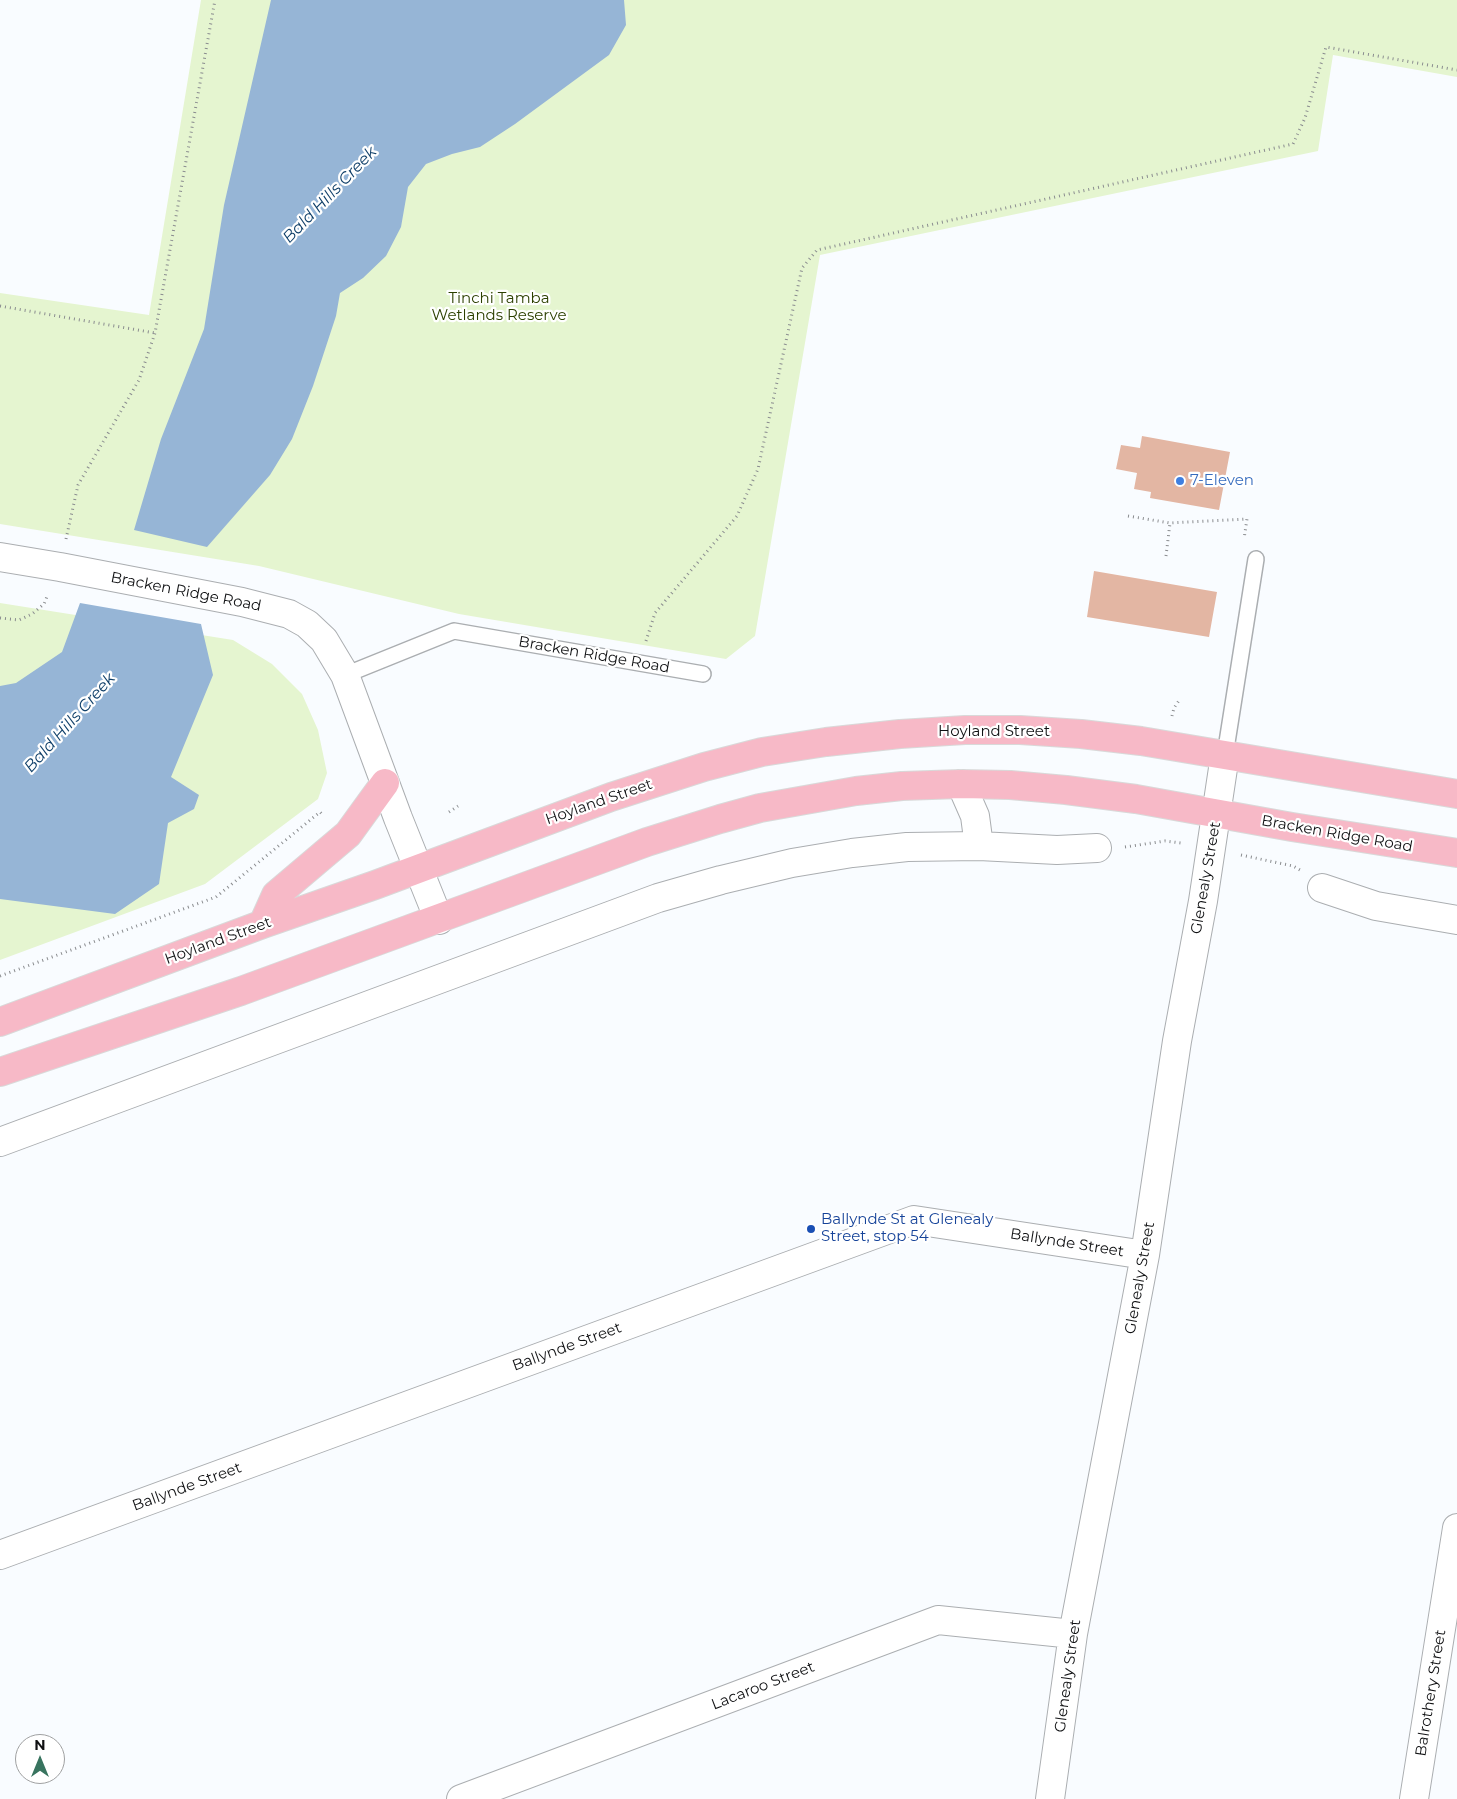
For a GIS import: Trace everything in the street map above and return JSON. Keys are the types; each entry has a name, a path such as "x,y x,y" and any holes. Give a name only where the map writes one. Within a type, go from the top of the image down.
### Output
{"main road":[{"name":"Hoyland Street","path":"0,1022 611,797 704,767 762,752 826,742 900,734 965,730 1020,730 1081,734 1141,741 1225,755"},
{"path":"1225,755 1457,794"},
{"path":"263,924 276,895 348,834 385,783"},
{"path":"0,1072 241,991 439,920 647,842 760,808 856,791 902,786 961,784 1010,785 1066,790 1136,799 1216,813"},
{"name":"Bracken Ridge Road","path":"1216,813 1302,829 1457,853"}],"street":[{"name":"Bracken Ridge Road","path":"0,557 232,600 289,614 306,624 324,640 345,675 439,920"},
{"name":"Glenealy Street","path":"1050,1799 1073,1634 1145,1255 1177,1041 1225,755"},
{"path":"961,784 975,816 979,846"},
{"path":"0,1142 658,898 721,880 792,863 852,853 908,847 979,846 1057,850 1110,847"},
{"path":"1322,888 1376,906 1457,920"},
{"name":"Ballynde Street","path":"0,1556 914,1220 1145,1255"},
{"name":"Balrothery Street","path":"1414,1799 1457,1528"},
{"name":"Lacaroo Street","path":"461,1799 938,1620 1073,1634"}],"lane":[{"path":"1225,755 1256,560"},
{"name":"Bracken Ridge Road","path":"345,675 454,631 703,674"}],"path":[{"path":"65,545 78,485 139,380 155,333 215,0"},
{"path":"639,663 655,613 737,516 758,469 802,268 817,250 1293,144 1305,118 1326,48 1457,70"},
{"path":"0,306 155,333"},
{"path":"1128,516 1170,523 1247,519 1244,544"},
{"path":"1166,556 1170,523"},
{"path":"0,618 19,620 32,614 44,604 49,592"},
{"path":"1171,719 1174,708 1180,699"},
{"path":"449,812 458,806"},
{"path":"0,976 216,897 320,812 331,821"},
{"path":"1110,847 1165,841 1174,842"},
{"path":"1262,859 1293,866 1300,870"}],"green space":[{"name":"Tinchi Tamba Wetlands Reserve","path":"201,0 1457,0 1457,77 1333,55 1318,151 820,255 755,636 726,659 459,614 259,566 0,524 0,293 149,315"},
{"path":"0,603 233,640 272,664 302,694 318,730 327,773 318,799 205,884 0,960"}],"water":[{"name":"Bald Hills Creek","path":"271,0 624,0 626,25 609,55 515,124 480,147 452,154 426,164 408,187 401,227 386,256 363,278 340,293 336,316 313,386 292,439 270,475 207,547 134,530 161,439 204,329 224,205"},
{"name":"Bald Hills Creek","path":"80,603 201,624 213,675 171,777 199,795 194,809 168,823 159,884 115,914 0,899 0,686 16,683 62,652"}],"building":[{"name":"7-Eleven","path":"1142,436 1230,452 1219,510 1150,498 1151,492 1134,489 1137,473 1116,469 1121,445 1140,448"},
{"path":"1094,571 1217,592 1209,637 1087,617"}],"place":[{"name":"7-Eleven","path":"1180,481"},
{"name":"Ballynde St at Glenealy Street, stop 54","path":"811,1229"}]}
